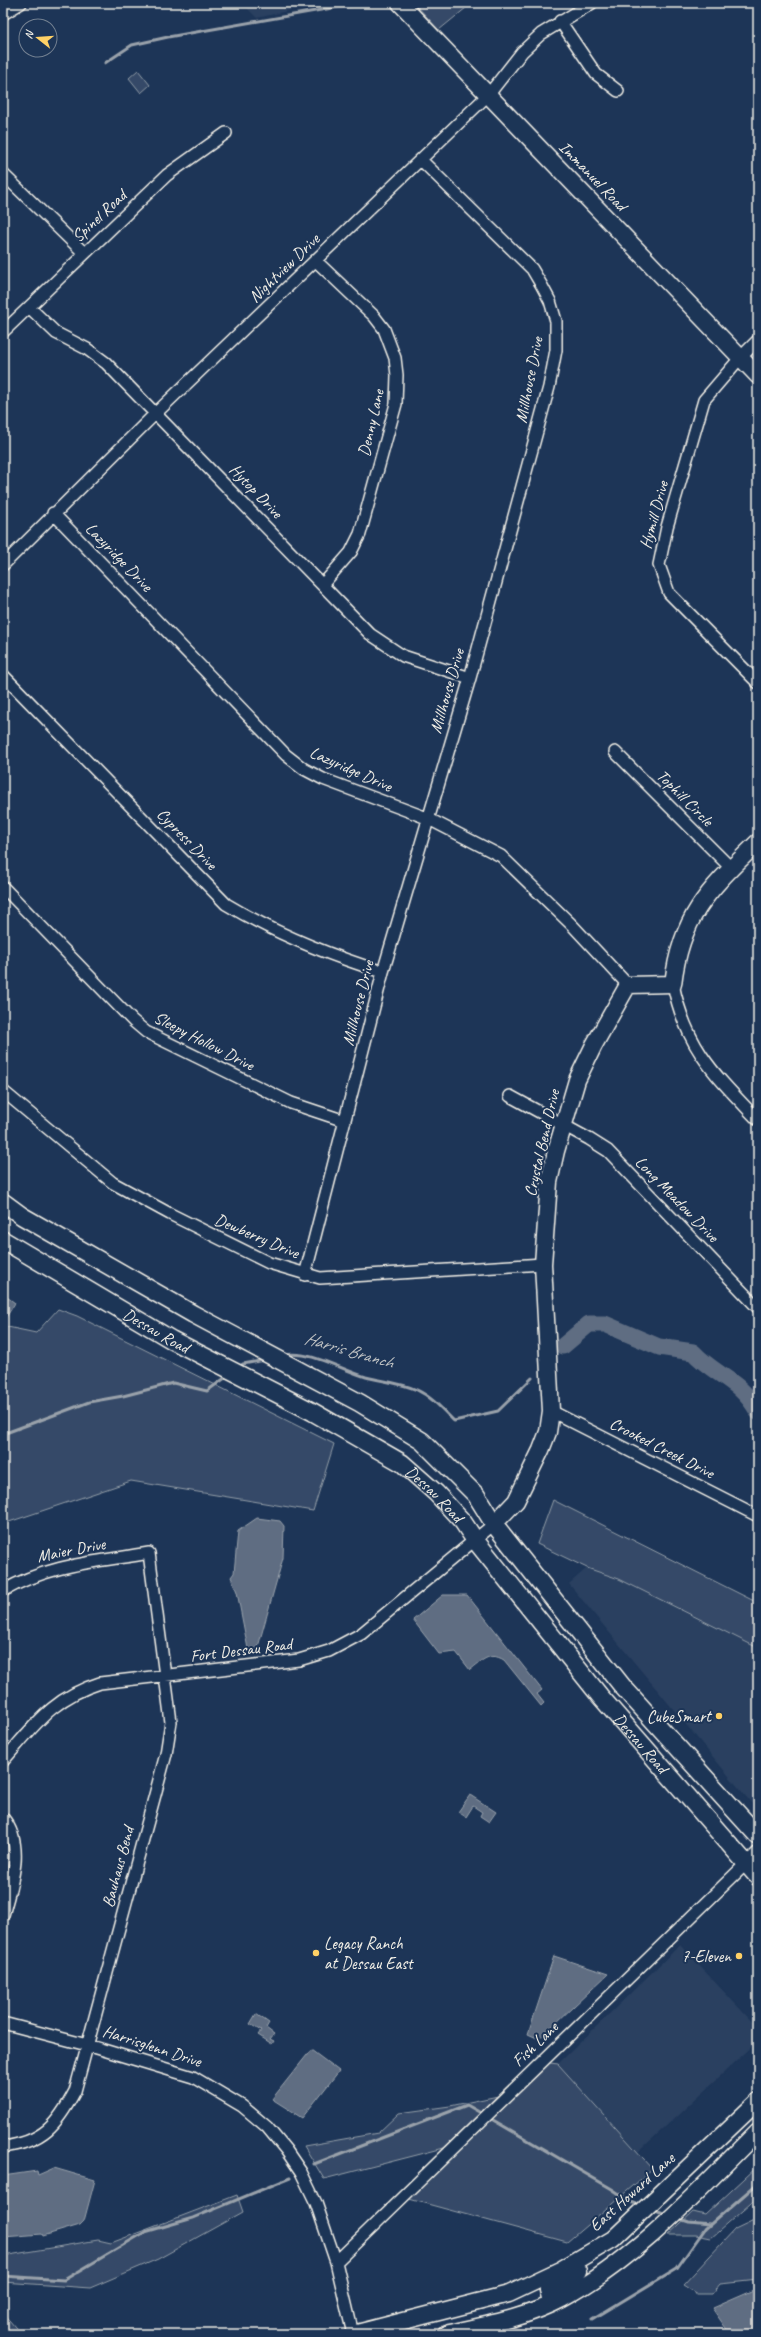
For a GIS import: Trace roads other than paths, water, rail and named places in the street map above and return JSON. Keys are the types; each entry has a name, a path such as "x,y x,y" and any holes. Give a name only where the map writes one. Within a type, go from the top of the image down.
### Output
{"main road":[{"name":"Dessau Road","path":"3,1202 22,1216 193,1314 360,1403 422,1441 476,1495 494,1524 623,1687 758,1836"},
{"name":"Dessau Road","path":"3,1240 172,1340 283,1397 402,1463 436,1493 463,1522 475,1540 600,1696 758,1877"}],"street":[{"path":"3,14 21,3"},
{"name":"Immanuel Road","path":"400,3 758,376"},
{"name":"Nightview Drive","path":"3,565 53,513 156,413 489,94 522,52 541,34 560,21 592,3"},
{"path":"560,21 596,74 618,91"},
{"name":"Spinel Road","path":"3,332 167,175 226,133"},
{"name":"Millhouse Drive","path":"305,1275 383,972 427,818 470,678 549,387 556,350 556,321 550,301 532,269 421,160"},
{"path":"3,174 84,253"},
{"name":"Denny Lane","path":"316,261 374,316 384,329 395,358 397,375 396,404 360,534 352,552 323,584"},
{"name":"Hytop Drive","path":"29,307 56,333 87,349 106,363 323,584 370,634 390,649 414,661 470,678"},
{"name":"Hymill Drive","path":"758,340 740,358 704,400 667,527 659,565 669,594 758,683"},
{"name":"Lazyridge Drive","path":"53,513 286,755 304,769 322,779 427,818 501,856 572,925 628,985"},
{"name":"Cypress Drive","path":"3,675 226,904 301,944 336,958 383,972"},
{"name":"Tophill Circle","path":"615,752 731,868"},
{"path":"758,842 731,868 704,899 691,918 681,940 676,959 673,984 679,1010 699,1053 715,1075 758,1120"},
{"name":"Sleepy Hollow Drive","path":"3,887 133,1021 146,1032 291,1103 345,1121"},
{"path":"628,985 673,984"},
{"name":"Crystal Bend Drive","path":"494,1524 516,1501 541,1450 548,1432 551,1411 543,1264 549,1182 577,1080 594,1045 628,985"},
{"name":"Dewberry Drive","path":"3,1090 113,1183 227,1244 269,1263 305,1275 320,1278 338,1278 543,1264"},
{"name":"Long Meadow Drive","path":"510,1096 608,1151 758,1308"},
{"name":"Crooked Creek Drive","path":"551,1411 758,1516"},
{"name":"Fort Dessau Road","path":"3,1761 49,1709 81,1689 100,1683 166,1677 299,1660 329,1651 361,1634 494,1524"},
{"name":"Bauhaus Bend","path":"3,2146 22,2144 38,2138 60,2117 75,2091 166,1754 171,1722 149,1553"},
{"name":"Maier Drive","path":"3,1590 30,1576 60,1567 149,1553"},
{"path":"3,1818 13,1838 16,1865 3,1915"},
{"name":"Fish Lane","path":"336,2262 758,1852"},
{"name":"Harrisglenn Drive","path":"3,2024 87,2045 193,2077 242,2106 267,2127 286,2150 301,2172 316,2203 336,2262 353,2334"},
{"name":"East Howard Lane","path":"353,2334 509,2294 562,2269 613,2238 758,2100"},
{"path":"446,2334 507,2321 551,2304 608,2269 656,2230 687,2202 758,2131"},
{"path":"551,2304 548,2290 602,2256 613,2238"}],"waterway":[{"path":"105,63 132,45 168,37 338,7 380,3"},
{"name":"Harris Branch","path":"563,1346 589,1324 605,1324 659,1347 693,1352 701,1360 744,1392 758,1412"},
{"name":"Harris Branch","path":"284,1355 305,1355 356,1374 417,1390 432,1400 454,1421 498,1411 532,1378"},
{"name":"Harris Branch","path":"238,1368 243,1364 265,1360"},
{"name":"Harris Branch","path":"3,1434 89,1402 123,1396 173,1383 207,1391 229,1375"},
{"path":"314,2164 467,2105 479,2112"},
{"path":"493,2120 612,2189 631,2202 642,2206"},
{"path":"3,2276 64,2280 145,2232 193,2218 290,2178"},
{"path":"593,2319 677,2268 705,2229 758,2183"},
{"path":"653,2209 666,2214"},
{"path":"677,2218 689,2222 710,2224"}],"place":[{"name":"CubeSmart","path":"719,1716"},
{"name":"Legacy Ranch at Dessau East","path":"316,1953"},
{"name":"7-Eleven","path":"739,1956"}]}
